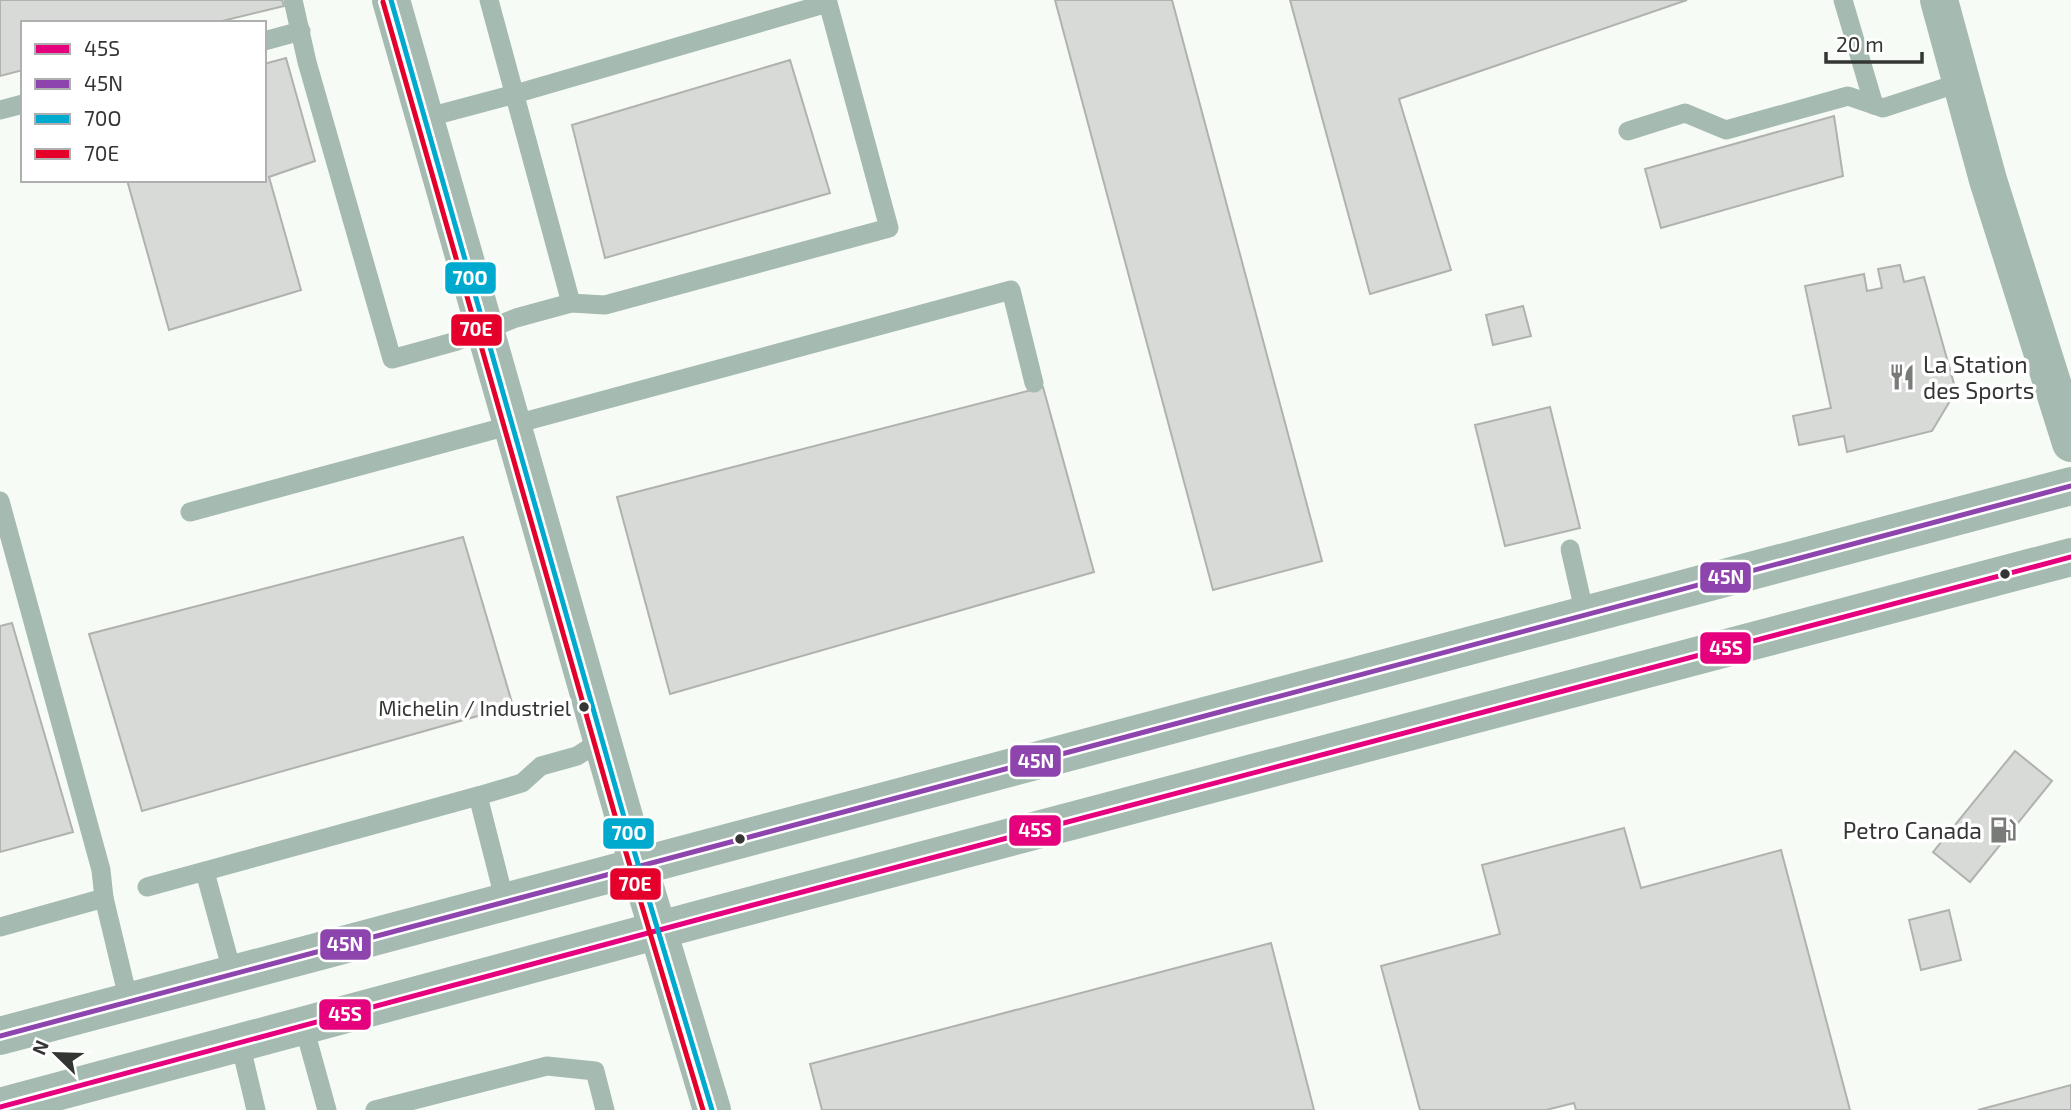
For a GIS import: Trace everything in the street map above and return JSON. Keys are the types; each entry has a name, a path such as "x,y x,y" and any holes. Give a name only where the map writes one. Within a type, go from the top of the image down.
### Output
{"street":[{"path":"391,0 602,740 712,1110"},
{"path":"1940,0 1988,180 2071,443"},
{"path":"0,1036 2071,486"},
{"path":"0,1107 2071,557"}],"lane":[{"path":"293,0 307,62 392,359 457,341 516,317 571,303 605,305 889,228 833,2 425,118"},
{"path":"489,0 571,303"},
{"path":"1843,0 1874,105"},
{"path":"266,40 301,31"},
{"path":"1628,131 1685,113 1726,130 1848,96 1883,108 1962,82"},
{"path":"0,110 21,105"},
{"path":"190,512 1012,290 1034,383"},
{"path":"0,501 101,870 104,898 129,1002"},
{"path":"1570,550 1586,615"},
{"path":"147,887 522,783 541,766 577,756 602,740"},
{"path":"478,796 505,902"},
{"path":"205,872 233,975"},
{"path":"0,927 104,898"},
{"path":"304,1027 327,1110"},
{"path":"240,1043 256,1110"},
{"path":"375,1110 547,1066 595,1071 605,1110"}],"building":[{"path":"0,0 282,0 284,6 222,21 21,21 21,71 0,76"},
{"path":"1055,0 1172,0 1322,561 1213,590"},
{"path":"1290,0 1687,0 1399,99 1451,270 1370,294"},
{"path":"286,58 315,161 269,177 301,290 169,330 128,182 266,182 266,63"},
{"path":"790,60 830,193 605,258 572,125"},
{"path":"1834,116 1843,176 1661,228 1645,169"},
{"path":"1900,265 1904,282 1924,277 1956,391 1932,431 1847,452 1844,436 1799,445 1793,416 1831,408 1805,286 1864,274 1867,291 1882,288 1878,269"},
{"path":"1523,306 1531,336 1493,345 1486,315"},
{"path":"1043,387 1094,572 670,694 617,497"},
{"path":"1550,407 1580,528 1505,546 1475,425"},
{"path":"463,537 513,706 142,811 89,634"},
{"path":"12,623 73,832 0,852 0,626"},
{"path":"2015,751 2052,781 1970,882 1933,852"},
{"path":"1624,828 1641,888 1781,850 1850,1110 1576,1110 1574,1103 1546,1110 1420,1110 1381,966 1500,934 1482,865"},
{"path":"1949,910 1961,960 1921,970 1909,920"},
{"path":"1271,943 1314,1110 822,1110 810,1064"},
{"path":"2071,1085 2071,1110 1978,1110"}],"transit line":[{"name":"70O","path":"391,0 626,824 712,1110"},
{"name":"70E","path":"383,2 618,826 703,1110"},
{"name":"45N","path":"0,1036 2071,486"},
{"name":"45S","path":"0,1107 2071,557"}],"place":[{"name":"La Station des Sports","path":"1902,377"},
{"name":"Michelin / Industriel","path":"584,707"},
{"name":"Petro Canada","path":"2003,830"}]}
